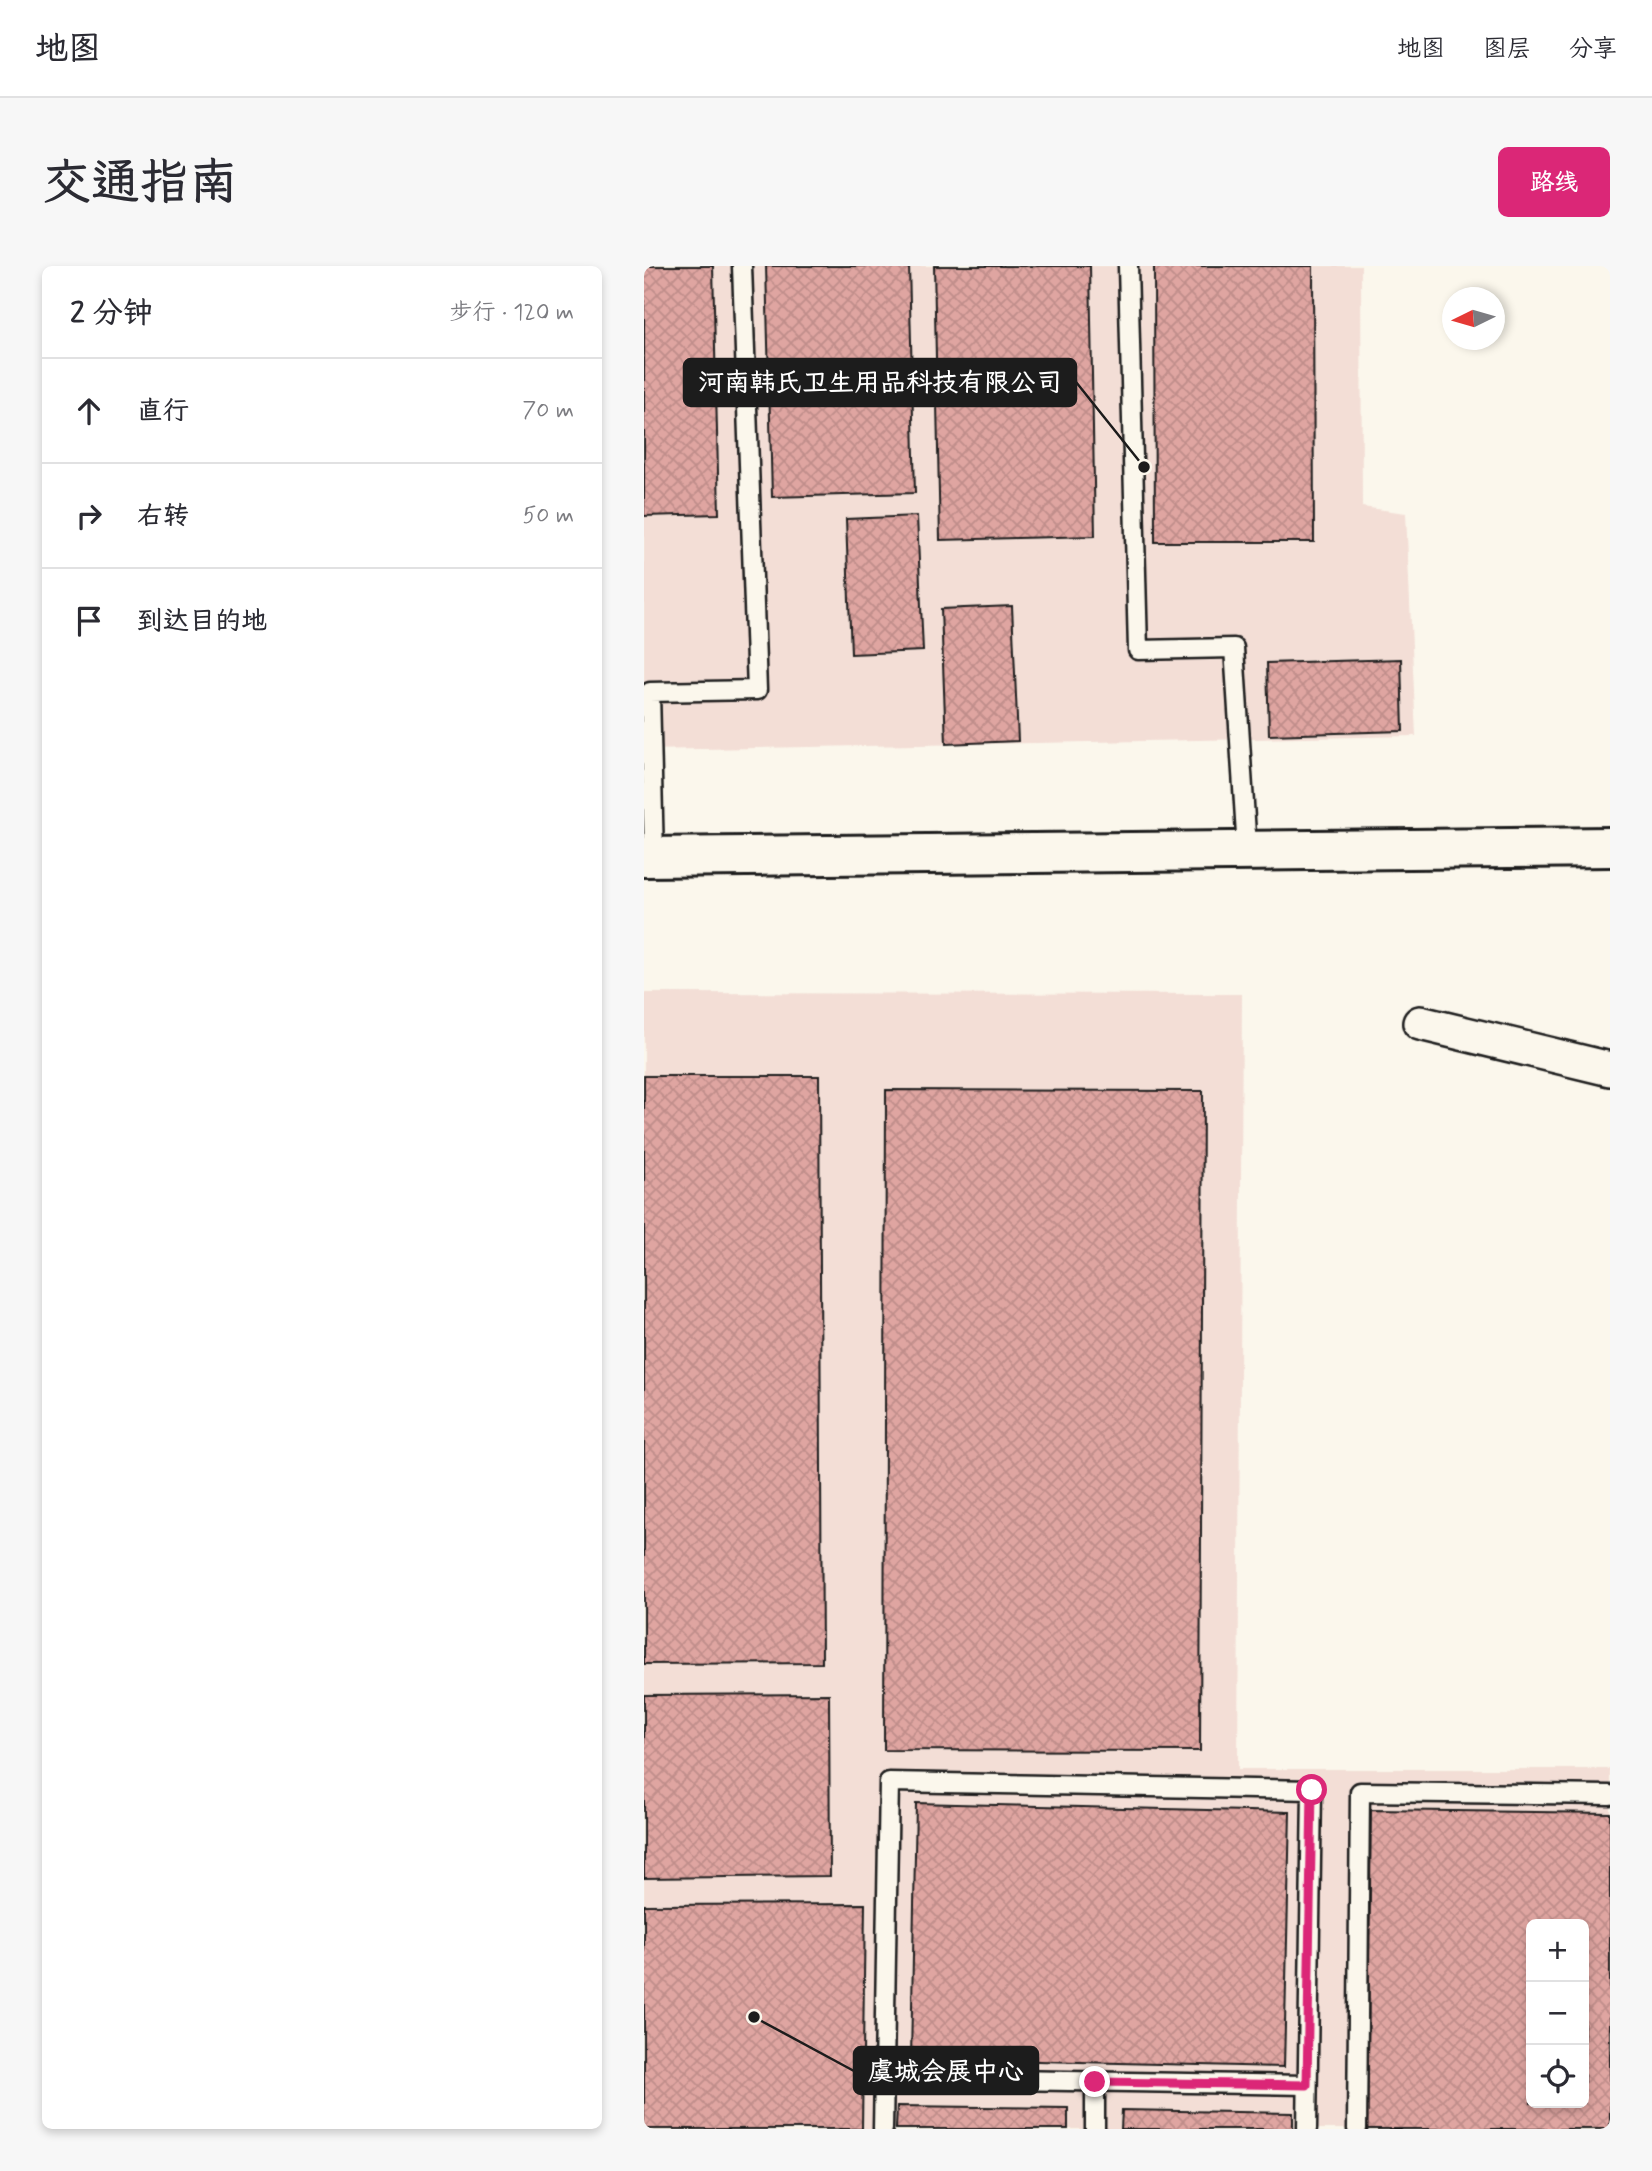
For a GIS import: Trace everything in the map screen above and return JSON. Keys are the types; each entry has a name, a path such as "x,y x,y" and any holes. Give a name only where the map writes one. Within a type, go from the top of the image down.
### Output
{"main road":[{"path":"649,857 1610,847"}],"street":[{"path":"1420,1023 1610,1069"}],"lane":[{"path":"649,857 650,692 758,690 742,266"},
{"path":"1128,266 1138,650 1234,648 1247,850"},
{"path":"883,2129 889,1782 1312,1790 1307,2129"},
{"path":"1357,2129 1360,1793 1610,1795"},
{"path":"884,2078 1307,2085"},
{"path":"1095,2082 1095,2129"}],"shaded area":[{"path":"644,266 1361,266 1362,507 1406,513 1416,736 644,750"},
{"path":"644,993 1242,994 1238,1769 1610,1769 1610,2129 862,2129 864,1904 644,1905"}],"building":[{"path":"644,266 713,266 719,514 644,516"},
{"path":"766,266 909,266 915,493 772,497"},
{"path":"934,266 1090,266 1095,536 940,540"},
{"path":"1154,266 1313,266 1314,542 1155,542"},
{"path":"917,516 923,651 851,654 846,519"},
{"path":"1012,606 1018,741 946,744 941,609"},
{"path":"1401,659 1403,731 1269,735 1267,663"},
{"path":"644,1076 819,1076 822,1663 644,1664"},
{"path":"886,1090 1203,1091 1200,1751 884,1750"},
{"path":"829,1694 830,1876 644,1878 644,1695"},
{"path":"916,1803 1290,1812 1284,2067 911,2058"},
{"path":"1371,1810 1610,1813 1610,2129 1367,2129"},
{"path":"865,1904 862,2129 644,2129 644,1905"},
{"path":"897,2106 1068,2108 1068,2129 896,2129"},
{"path":"1122,2110 1293,2113 1293,2129 1121,2129"}],"place":[{"name":"河南韩氏卫生用品科技有限公司","path":"1144,467"},
{"name":"虞城会展中心","path":"754,2017"}],"route":[{"path":"1095,2082 1307,2085 1312,1790"}]}
